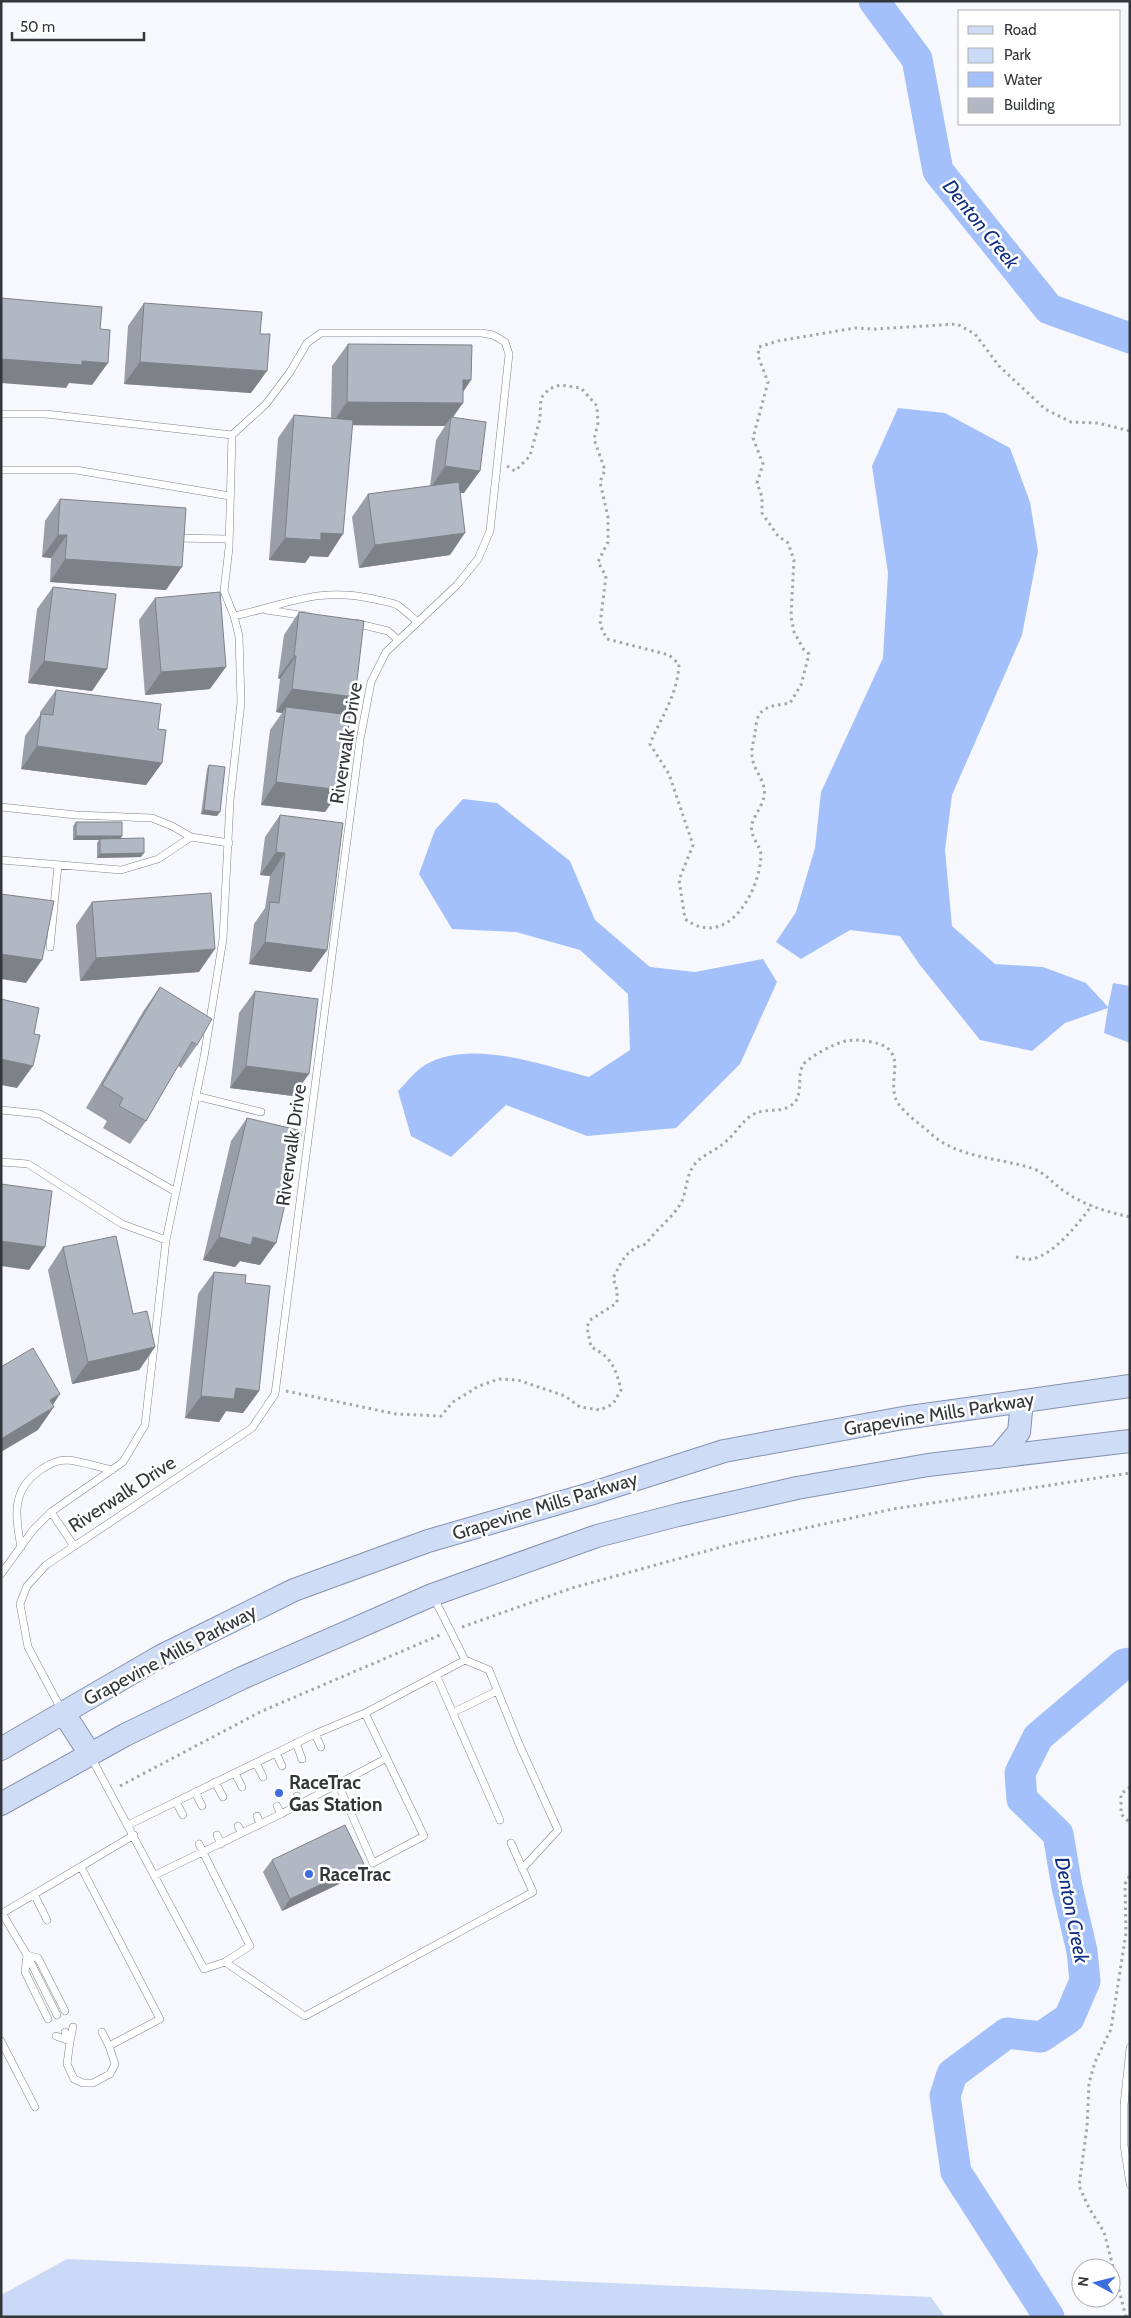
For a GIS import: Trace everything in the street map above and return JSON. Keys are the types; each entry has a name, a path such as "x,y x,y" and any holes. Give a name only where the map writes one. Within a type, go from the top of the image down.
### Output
{"main road":[{"name":"Grapevine Mills Parkway","path":"1,1749 161,1656 294,1590 428,1541 590,1494 724,1451 903,1418 1130,1386"},
{"path":"998,1457 1019,1432 1022,1401"},
{"path":"1,1804 90,1754 242,1678 432,1596 597,1536 678,1515 816,1485 928,1465 1130,1442"},
{"path":"63,1712 90,1754"}],"lane":[{"name":"Riverwalk Drive","path":"63,1712 28,1647 20,1604 27,1586 46,1565 252,1428 275,1394 360,740 371,682 386,652 458,585 478,559 490,531 496,461 509,354 505,342 493,335 321,333 307,344 290,372 266,404 232,436"},
{"path":"1,414 46,414 232,436 229,539 224,591 234,616 239,636 241,702 230,801 223,939 196,1096 166,1240 145,1425 123,1462 51,1512 33,1530 1,1574"},
{"path":"1,470 76,470 230,496"},
{"path":"174,538 229,539"},
{"path":"234,616 265,610 301,598 330,594 366,598 397,605 418,622"},
{"path":"265,610 316,617"},
{"path":"345,622 388,631 398,640"},
{"path":"1,807 76,815 152,818 172,826 190,837 229,843"},
{"path":"1,860 121,870 158,859 190,837"},
{"path":"50,947 58,865"},
{"path":"196,1096 260,1112"},
{"path":"1,1110 40,1114 176,1192"},
{"path":"1,1162 28,1164 122,1224 166,1240"},
{"path":"21,1547 16,1517 18,1496 31,1476 50,1463 66,1460 112,1470"},
{"path":"51,1512 74,1546"},
{"path":"432,1596 448,1631 465,1660 489,1670 519,1744 558,1830 522,1869"},
{"path":"128,1825 315,1734 365,1713 465,1660"},
{"path":"437,1676 500,1820"},
{"path":"454,1712 497,1691"},
{"path":"335,1777 340,1784 373,1862 424,1836 365,1713"},
{"path":"315,1734 321,1748"},
{"path":"296,1743 302,1759"},
{"path":"276,1753 282,1766"},
{"path":"90,1754 204,1969 225,1962 250,1946 199,1844"},
{"path":"155,1875 281,1814 299,1800 340,1784 386,1759"},
{"path":"256,1763 263,1777"},
{"path":"235,1773 242,1787"},
{"path":"215,1782 223,1797"},
{"path":"195,1792 202,1806"},
{"path":"176,1802 183,1815"},
{"path":"277,1806 281,1814"},
{"path":"256,1816 260,1824"},
{"path":"238,1826 242,1833"},
{"path":"57,2015 27,1955 2,1914 134,1835"},
{"path":"216,1835 221,1844"},
{"path":"225,1962 305,2016 533,1892 510,1844"},
{"path":"81,1867 160,2019 110,2046"},
{"path":"34,1894 48,1920"},
{"path":"27,1955 38,1958 65,2011"},
{"path":"27,1955 24,1972 48,2019"},
{"path":"73,2027 67,2064 74,2079 83,2083 93,2083 110,2074 115,2064 110,2046 102,2032"},
{"path":"65,2032 70,2041"},
{"path":"56,2036 70,2041"},
{"path":"1,2040 35,2107"},
{"path":"1130,2048 1124,2115 1124,2145 1130,2184"}],"path":[{"path":"496,461 516,470 530,456 540,419 541,398 549,389 560,385 581,388 597,406 598,423 594,440 605,470 600,482 608,517 608,542 598,562 606,576 600,625 607,639 669,655 679,664 672,701 658,723 650,744 669,774 693,845 679,880 685,919 693,925 715,929 736,917 751,892 760,866 761,853 752,836 752,825 763,799 764,789 752,756 758,716 765,709 790,704 801,685 809,654 804,650 794,632 790,616 794,560 788,544 778,536 762,513 762,497 757,483 763,464 753,438 768,382 758,356 760,347 786,340 855,328 875,329 957,324 975,334 999,366 1045,409 1071,422 1098,423 1130,430"},
{"path":"276,1389 396,1414 442,1416 453,1402 479,1386 499,1379 518,1380 565,1396 580,1407 600,1410 613,1404 621,1390 617,1373 606,1354 591,1347 587,1327 590,1320 617,1303 617,1290 613,1278 626,1255 633,1248 646,1244 654,1232 682,1201 686,1181 693,1166 705,1155 724,1143 754,1113 782,1110 791,1106 798,1098 804,1063 840,1042 856,1040 877,1043 889,1049 895,1061 894,1088 898,1103 937,1140 954,1149 987,1159 1008,1161 1036,1170 1049,1177 1066,1193 1105,1212 1130,1217"},
{"path":"1016,1257 1030,1260 1041,1257 1081,1220 1092,1206"},
{"path":"110,1792 262,1712 448,1631 572,1588 732,1544 893,1509 1130,1473"},
{"path":"1130,1787 1121,1794 1121,1814 1130,1823"},
{"path":"1126,2317 1104,2232 1089,2208 1079,2186 1089,2083 1095,2062 1111,2029 1126,1933 1125,1884 1130,1875"}],"green space":[{"path":"67,2259 931,2297 945,2317 1,2317 1,2295"}],"water":[{"path":"898,408 945,413 1010,448 1030,502 1038,551 1022,635 952,795 945,850 952,926 995,964 1043,967 1086,983 1108,1007 1113,983 1130,986 1130,1043 1104,1033 1108,1008 1065,1023 1032,1051 980,1040 920,965 900,936 850,930 801,959 776,942 796,912 815,848 821,792 883,658 888,573 872,466"},
{"path":"463,799 497,803 570,861 595,920 650,967 695,972 763,959 777,982 740,1064 676,1128 587,1136 506,1105 451,1157 411,1136 398,1091 421,1068 443,1057 463,1054 506,1056 589,1077 630,1050 628,994 580,950 516,932 452,929 419,874 435,830"}],"building":[{"path":"1,298 102,307 100,329 110,330 108,363 82,361 82,365 1,359"},
{"path":"144,303 262,312 260,334 270,334 267,371 140,362"},
{"path":"348,344 472,345 471,380 463,380 463,403 347,402"},
{"path":"294,415 353,420 343,534 321,533 321,540 285,538"},
{"path":"451,417 486,422 480,471 445,466"},
{"path":"459,482 465,533 375,545 368,494"},
{"path":"60,499 186,508 182,567 65,559 67,535 58,535"},
{"path":"53,587 116,594 107,669 44,661"},
{"path":"220,592 226,667 161,672 155,598"},
{"path":"299,612 364,621 355,697 292,689"},
{"path":"56,690 161,704 158,729 166,730 162,763 37,746 41,714 53,715"},
{"path":"286,707 350,715 341,790 276,782"},
{"path":"209,765 225,767 220,812 204,810"},
{"path":"280,815 343,823 327,950 265,942 270,902 279,903 285,853 276,852"},
{"path":"76,822 122,822 122,836 76,836"},
{"path":"144,838 144,853 100,854 100,839"},
{"path":"211,893 215,949 96,958 92,902"},
{"path":"1,894 54,901 42,960 1,954"},
{"path":"160,987 212,1019 197,1045 192,1042 146,1121 119,1106 123,1098 102,1085"},
{"path":"255,991 318,999 309,1074 246,1066"},
{"path":"1,999 39,1008 34,1034 40,1035 33,1066 1,1059"},
{"path":"247,1118 302,1131 276,1243 253,1237 251,1245 219,1237"},
{"path":"1,1184 52,1191 45,1247 1,1241"},
{"path":"116,1236 133,1314 147,1311 155,1347 88,1362 63,1247"},
{"path":"214,1272 246,1275 245,1283 270,1286 259,1391 236,1388 234,1399 201,1396"},
{"path":"33,1348 60,1394 50,1400 54,1407 1,1439 1,1367"},
{"name":"RaceTrac","path":"345,1825 364,1864 290,1899 272,1860"}],"waterway":[{"name":"Denton Creek","path":"874,1 917,59 938,171 1049,309 1130,338"},
{"name":"Denton Creek","path":"1049,2317 956,2172 945,2096 952,2074 1007,2033 1041,2037 1069,2018 1085,1981 1082,1951 1067,1887 1058,1834 1022,1799 1020,1773 1038,1737 1124,1664 1130,1663"}],"place":[{"name":"RaceTrac Gas Station","path":"279,1793"},
{"name":"RaceTrac","path":"309,1874"}]}
